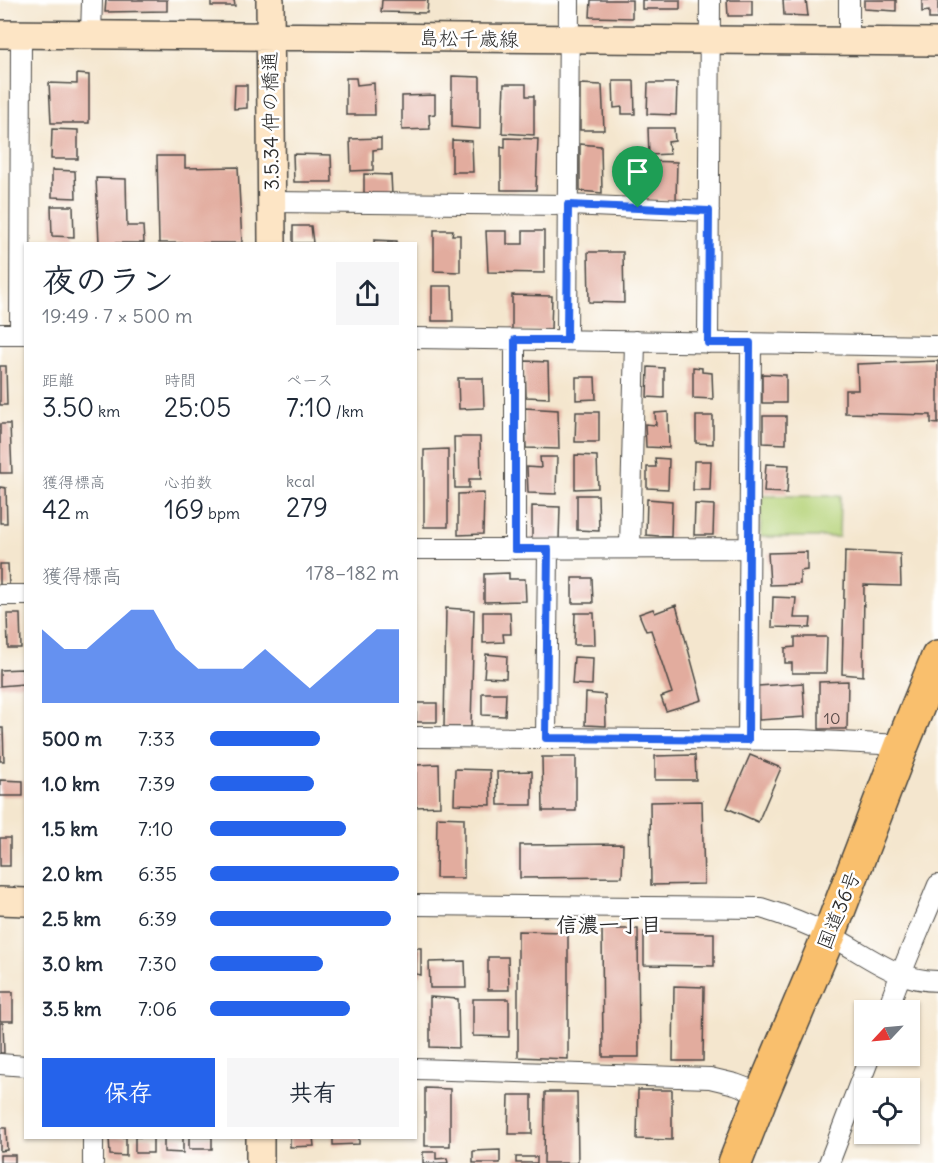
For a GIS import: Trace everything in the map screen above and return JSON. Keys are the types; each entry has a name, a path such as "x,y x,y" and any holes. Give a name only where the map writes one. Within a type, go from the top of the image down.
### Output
{"highway":[{"name":"国道36号","path":"735,1163 829,935 938,657"}],"main road":[{"name":"3.5.34 仲の橋通","path":"270,0 272,242"},
{"name":"島松千歳線","path":"10,34 938,42"},
{"path":"0,901 24,902"},
{"path":"260,1139 260,1163"}],"street":[{"path":"91,35 92,0"},
{"path":"567,340 569,0"},
{"path":"708,343 710,0"},
{"path":"849,0 849,41"},
{"path":"0,334 23,334 10,34"},
{"path":"271,202 568,205 709,211"},
{"path":"417,338 938,346"},
{"path":"515,340 515,549"},
{"path":"630,548 634,342"},
{"path":"748,740 750,343"},
{"path":"417,549 749,548"},
{"path":"546,738 548,549"},
{"path":"0,595 24,595"},
{"path":"417,737 799,740 902,745"},
{"path":"891,1000 938,885"},
{"path":"417,904 761,908 795,918 900,975 938,981"},
{"path":"0,1064 24,1066"},
{"path":"829,1163 866,1066"},
{"path":"417,1069 710,1078 762,1094"},
{"path":"93,1139 93,1163"}],"green space":[{"path":"762,496 840,496 839,537 760,537"}],"building":[{"path":"106,0 167,0 167,11 105,12"},
{"path":"211,0 234,0 235,6 211,6"},
{"path":"382,0 428,0 427,13 381,12"},
{"path":"591,0 632,0 632,18 590,17"},
{"path":"642,0 680,0 680,9 642,9"},
{"path":"727,0 752,0 752,16 728,16"},
{"path":"783,0 806,0 808,16 784,15"},
{"path":"864,0 896,0 896,11 864,9"},
{"path":"922,0 938,0 938,19 929,19 929,11 922,12"},
{"path":"77,74 89,75 89,123 51,123 49,83 77,84"},
{"path":"452,76 480,77 480,129 452,127"},
{"path":"346,78 356,78 357,85 374,83 375,115 346,115"},
{"path":"613,81 634,81 635,114 622,114 622,107 614,108"},
{"path":"648,83 677,83 676,115 647,114"},
{"path":"504,84 526,84 526,96 534,96 534,135 502,133"},
{"path":"580,84 602,85 604,130 580,130"},
{"path":"235,85 247,85 247,108 234,109"},
{"path":"435,95 435,114 429,115 430,129 402,130 402,96"},
{"path":"648,128 674,128 675,141 668,142 670,154 649,155"},
{"path":"52,129 78,130 78,159 51,159"},
{"path":"381,138 381,149 373,150 373,170 351,171 350,139"},
{"path":"505,138 538,139 536,190 501,190 501,147 505,148"},
{"path":"452,140 472,141 473,172 452,172"},
{"path":"580,144 601,146 602,193 580,191"},
{"path":"293,154 331,155 332,182 294,182"},
{"path":"157,156 185,156 185,168 238,167 242,242 159,242"},
{"path":"646,161 677,162 676,200 645,200"},
{"path":"52,170 75,171 76,198 52,197"},
{"path":"364,174 391,175 392,195 364,195"},
{"path":"96,178 126,179 127,226 143,226 144,242 99,242"},
{"path":"51,206 73,206 74,237 52,236"},
{"path":"293,226 311,226 313,242 293,242"},
{"path":"434,230 453,230 452,235 460,235 460,272 434,271"},
{"path":"486,231 507,231 507,244 523,244 523,231 544,231 544,273 488,272"},
{"path":"374,240 397,241 397,242 374,242"},
{"path":"588,252 623,252 624,303 589,302"},
{"path":"432,286 452,286 453,321 432,321"},
{"path":"512,295 552,296 551,330 512,330"},
{"path":"525,361 548,362 549,398 526,397"},
{"path":"938,361 938,424 931,423 931,415 845,413 845,390 858,390 857,364"},
{"path":"0,366 6,366 7,405 0,405"},
{"path":"648,367 664,368 664,398 647,397"},
{"path":"693,367 702,368 702,372 712,373 713,399 693,398"},
{"path":"762,374 786,375 786,403 762,403"},
{"path":"576,377 595,377 596,399 576,400"},
{"path":"458,378 483,378 484,408 459,409"},
{"path":"525,408 558,410 559,449 526,448"},
{"path":"576,412 599,412 599,442 575,442"},
{"path":"668,412 669,448 646,447 645,424 656,425 655,413"},
{"path":"696,416 713,416 713,444 696,443"},
{"path":"763,416 786,416 786,444 763,443"},
{"path":"0,424 10,424 12,473 0,473"},
{"path":"454,437 480,437 481,479 469,479 469,488 455,488"},
{"path":"448,449 448,527 424,527 424,450"},
{"path":"575,455 597,456 598,488 575,489"},
{"path":"540,457 557,457 556,494 528,493 527,467 541,468"},
{"path":"655,458 669,459 668,489 647,488 647,467 656,467"},
{"path":"694,461 711,461 710,490 693,490"},
{"path":"766,464 789,465 787,493 764,492"},
{"path":"0,487 6,488 7,523 0,523"},
{"path":"484,493 483,534 458,535 458,494"},
{"path":"577,495 598,495 599,531 577,530"},
{"path":"647,499 672,501 671,537 646,535"},
{"path":"695,504 714,505 713,535 694,535"},
{"path":"532,506 560,507 559,540 532,540"},
{"path":"845,551 900,554 901,586 864,585 863,676 842,674"},
{"path":"807,552 807,570 800,571 800,584 770,585 768,553"},
{"path":"0,564 8,564 9,586 0,586"},
{"path":"509,573 509,579 525,579 526,601 484,602 484,574"},
{"path":"572,578 592,578 593,603 572,603"},
{"path":"773,597 796,598 794,618 811,618 810,628 772,627"},
{"path":"676,605 702,700 666,711 661,697 672,693 651,630 646,631 639,614 653,609 655,613"},
{"path":"446,608 474,610 471,727 444,727"},
{"path":"483,612 510,612 511,634 503,634 504,642 483,643"},
{"path":"575,613 594,613 595,645 574,645"},
{"path":"7,614 20,614 21,648 8,648"},
{"path":"795,637 827,637 826,673 792,673 792,663 785,663 785,648 795,647"},
{"path":"486,654 507,656 506,678 484,677"},
{"path":"574,657 593,658 592,685 572,684"},
{"path":"22,669 24,684 0,686 0,670"},
{"path":"848,681 847,729 819,729 819,682"},
{"path":"803,683 805,717 759,720 758,686"},
{"path":"482,693 506,693 505,716 482,715"},
{"path":"586,693 605,695 606,726 585,725"},
{"path":"417,703 437,703 437,722 417,722"},
{"path":"0,728 3,728 4,761 0,761"},
{"path":"695,755 696,780 655,780 655,756"},
{"path":"750,755 781,768 758,822 727,808"},
{"path":"542,757 576,757 576,811 543,811"},
{"path":"439,764 440,806 417,807 417,765"},
{"path":"455,769 490,770 491,805 454,804"},
{"path":"532,771 532,805 498,805 497,772"},
{"path":"0,780 23,781 23,796 0,796"},
{"path":"702,801 704,884 651,885 650,802"},
{"path":"437,817 464,818 464,878 436,878"},
{"path":"0,838 10,838 10,866 0,866"},
{"path":"623,844 622,877 520,878 520,845"},
{"path":"602,929 638,929 639,1057 603,1057"},
{"path":"518,931 568,932 568,1059 518,1057"},
{"path":"644,932 714,933 714,966 644,965"},
{"path":"417,948 421,948 421,975 417,974"},
{"path":"488,957 508,957 509,990 488,990"},
{"path":"465,961 466,988 430,988 429,962"},
{"path":"674,986 704,987 703,1061 673,1061"},
{"path":"0,992 13,992 13,1021 0,1021"},
{"path":"430,997 458,999 459,1048 430,1047"},
{"path":"473,999 509,999 509,1037 473,1036"},
{"path":"0,1023 3,1023 4,1053 0,1053"},
{"path":"425,1088 450,1089 450,1146 425,1146"},
{"path":"638,1090 672,1090 672,1140 637,1139"},
{"path":"545,1092 577,1092 578,1163 544,1163"},
{"path":"509,1095 532,1095 532,1134 508,1134"},
{"path":"0,1128 6,1128 7,1150 0,1151"},
{"path":"109,1139 126,1139 126,1156 110,1155"},
{"path":"135,1139 153,1139 153,1153 135,1153"},
{"path":"164,1139 183,1139 183,1153 164,1152"},
{"path":"189,1139 212,1139 212,1149 189,1149"},
{"path":"290,1139 313,1139 314,1146 290,1147"},
{"path":"333,1139 359,1139 359,1144 333,1145"},
{"path":"500,1150 500,1163 473,1163 473,1151"},
{"path":"423,1152 436,1152 436,1159 447,1158 448,1163 423,1163"},
{"path":"0,1155 15,1155 15,1163 0,1163"},
{"path":"516,1157 537,1157 537,1163 516,1163"}],"district":[{"name":"信濃一丁目","path":"609,924"}],"route":[{"path":"568,205 638,208 709,211 708,343 750,343 748,740 546,738 548,549 515,549 515,340 567,340 568,205"}]}
